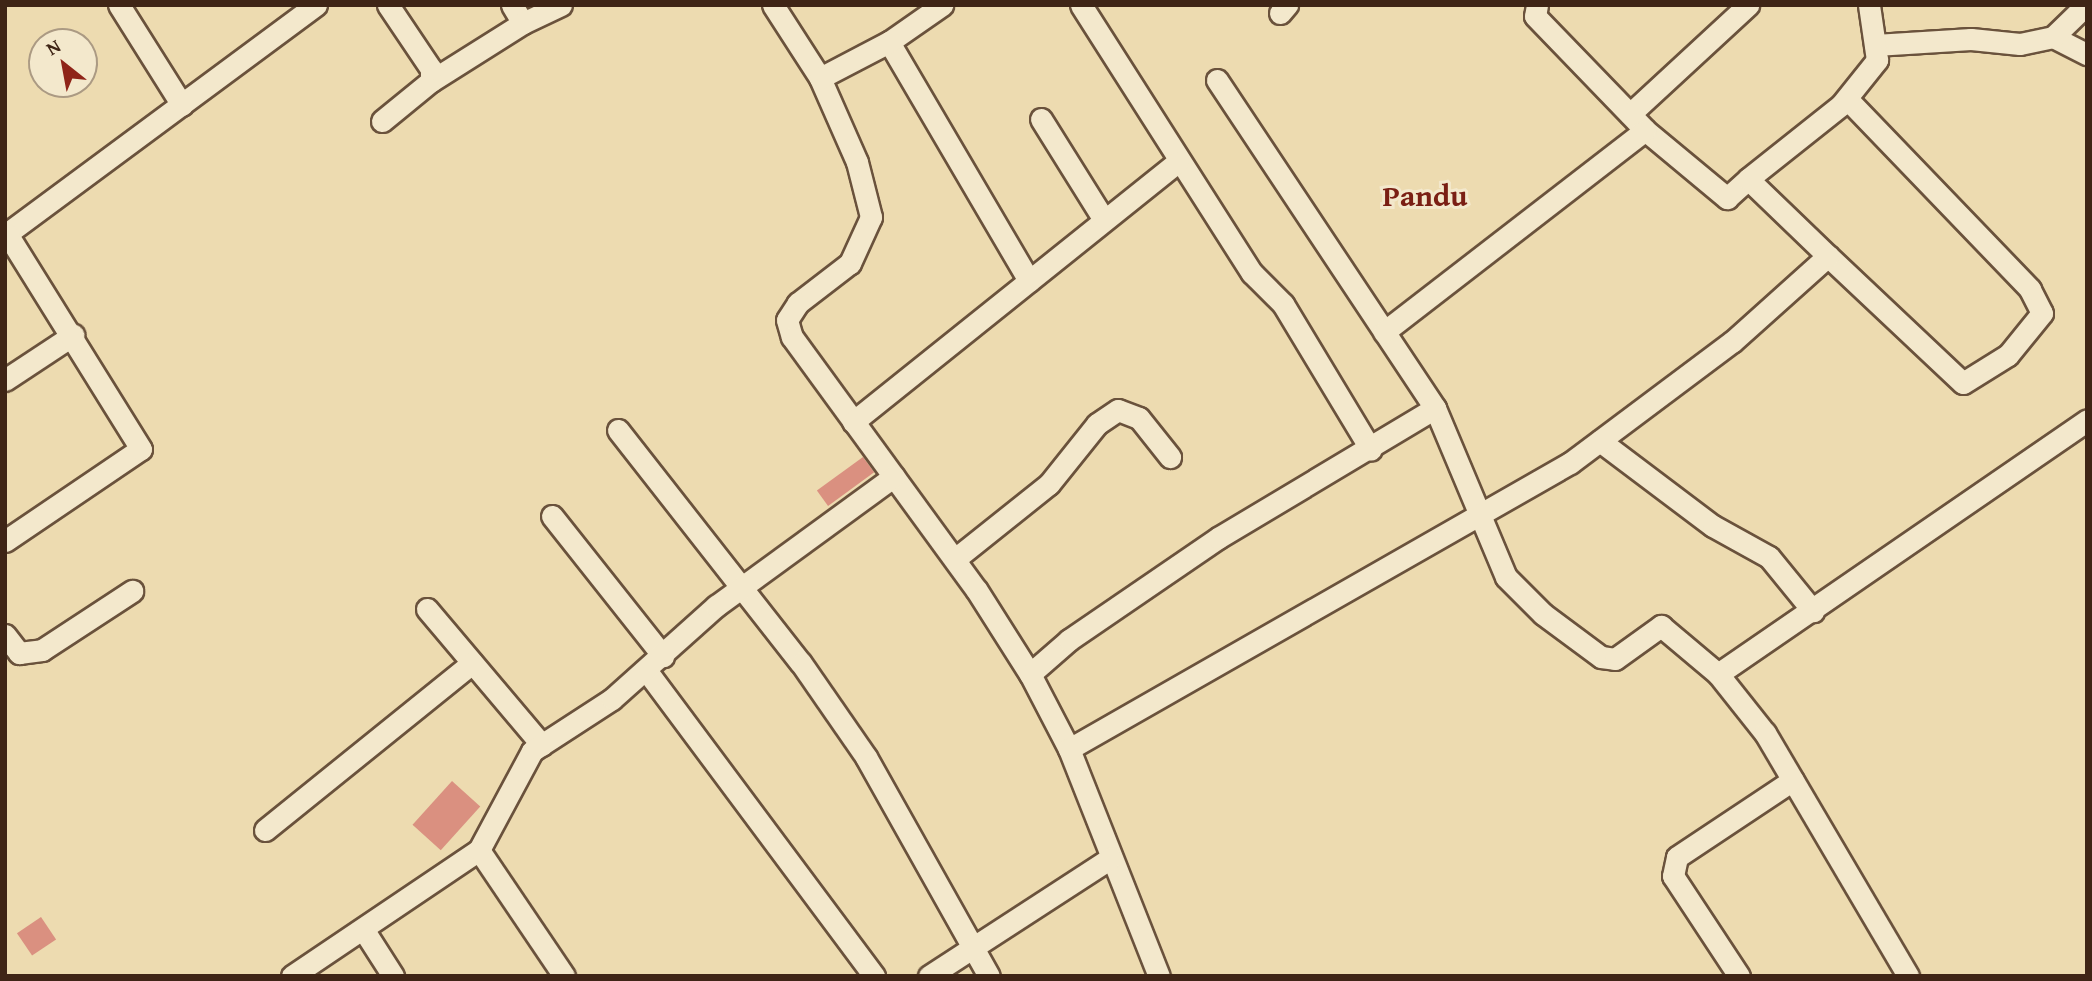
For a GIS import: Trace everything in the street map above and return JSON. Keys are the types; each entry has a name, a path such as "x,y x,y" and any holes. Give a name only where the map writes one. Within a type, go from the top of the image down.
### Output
{"street":[{"path":"119,5 182,105"},
{"path":"5,541 142,449 121,423 73,335 6,234 316,5"},
{"path":"387,5 431,69 431,81"},
{"path":"382,121 517,14 561,5"},
{"path":"773,5 820,78 856,162 871,218 850,262 798,303 787,320 792,337 955,559 1030,674 1069,749 1159,976"},
{"path":"820,78 888,42 942,5"},
{"path":"1081,5 1178,162 1252,273 1283,304 1371,450"},
{"path":"1537,5 1535,16 1645,130 1727,198 1847,99 1877,60 1869,5"},
{"path":"1630,114 1748,5"},
{"path":"1875,45 1971,39 2020,44 2053,37 2086,5"},
{"path":"2053,37 2087,54"},
{"path":"888,42 1029,281"},
{"path":"1217,80 1435,408 1483,514 1506,577 1543,614 1601,657 1615,659 1661,626 1718,674 1793,780 1908,976"},
{"path":"1748,179 1963,383 2008,355 2042,313 2030,289 1847,99"},
{"path":"1041,119 1104,220"},
{"path":"1384,332 1645,130"},
{"path":"853,422 1178,162"},
{"path":"1069,749 1483,514 1600,441 1732,342 1828,256"},
{"path":"5,380 73,335"},
{"path":"1030,674 1218,538 1371,450 1435,408"},
{"path":"955,559 1049,484 1097,424 1118,410 1139,418 1170,457"},
{"path":"1718,674 2087,420"},
{"path":"618,430 744,587 866,757 989,976"},
{"path":"1600,441 1713,526 1769,557 1813,611"},
{"path":"292,976 479,850 514,780 542,745 646,670 744,587 894,476"},
{"path":"552,516 663,656"},
{"path":"5,635 19,653 42,650 132,591"},
{"path":"427,609 542,745"},
{"path":"265,830 472,663"},
{"path":"646,670 874,976"},
{"path":"1739,976 1673,876 1677,858 1793,780"},
{"path":"479,850 564,976"},
{"path":"929,976 1111,859"},
{"path":"363,929 393,976"}],"building":[{"path":"863,457 874,472 828,506 817,491"},
{"path":"452,781 480,806 441,850 413,825"},
{"path":"41,917 56,939 32,956 17,933"}],"district":[{"name":"Pandu","path":"1425,195"}]}
